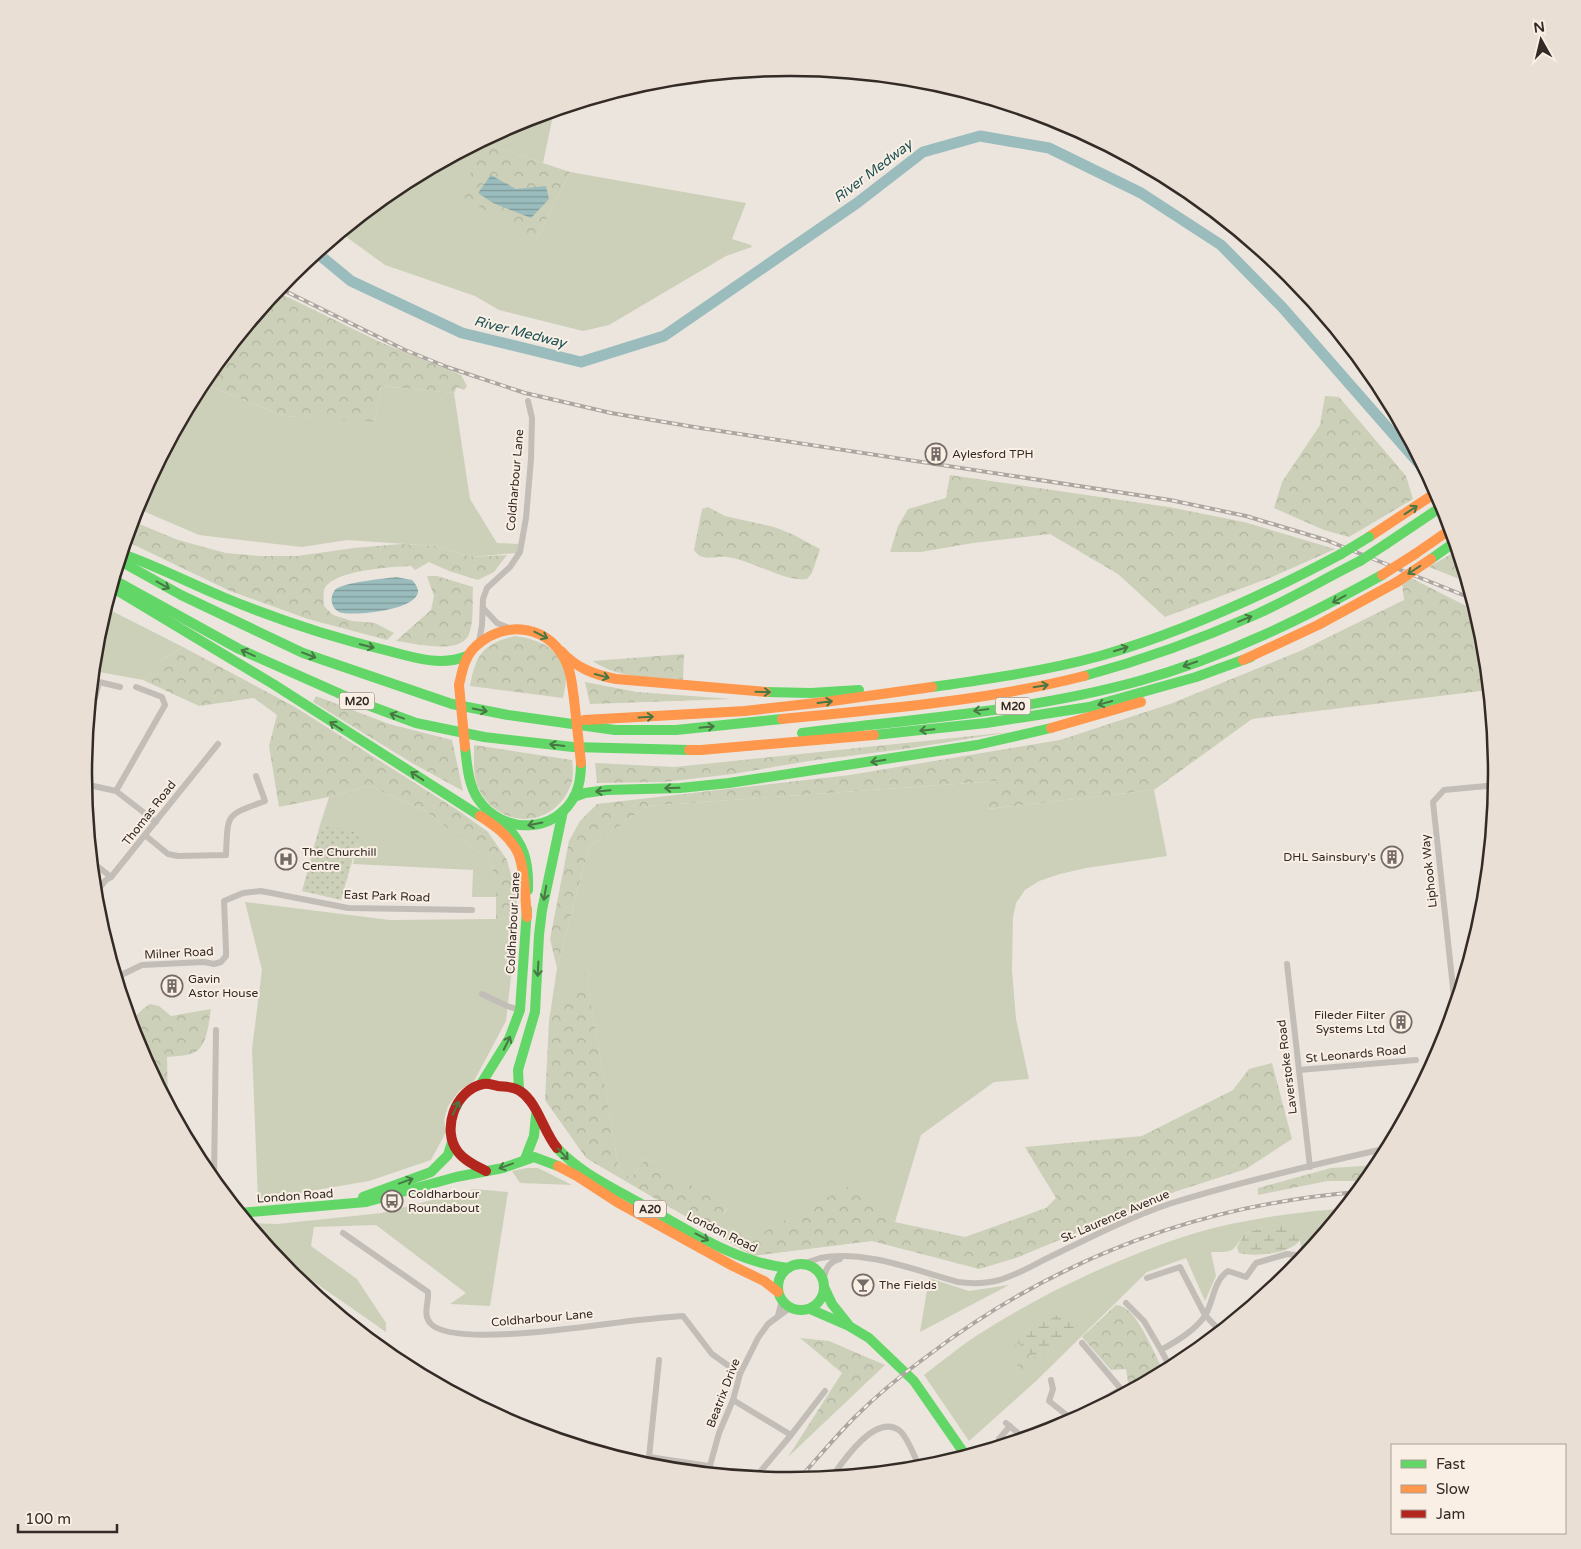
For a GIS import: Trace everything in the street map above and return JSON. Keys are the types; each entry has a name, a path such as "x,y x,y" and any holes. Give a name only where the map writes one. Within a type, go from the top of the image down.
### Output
{"main road":[{"name":"M20","path":"554,722 737,712 822,703 988,679 1099,656 1181,629 1266,594 1341,554 1431,496"},
{"name":"M20","path":"125,564 181,595 303,652 338,666 452,704 508,715 616,730 676,730 924,705 1056,683 1121,666 1194,640 1259,613 1360,561 1437,510"},
{"name":"M20","path":"623,750 743,741 1004,707 1103,690 1180,668 1258,639 1334,602 1382,575 1446,533"},
{"name":"M20","path":"574,797 585,793 607,790 680,788 729,783 978,745 1066,724 1163,695 1251,657 1318,625 1397,582 1450,545"},
{"path":"127,556 153,564 237,603 279,619 364,645 434,661 453,662 468,656"},
{"name":"M20","path":"119,583 239,649 354,700 416,723 484,737 573,747 623,750 701,750 916,731 1041,716 1089,707 1136,695 1196,677 1251,657"},
{"name":"M20","path":"117,590 273,684 457,800 503,833 517,851 521,864 527,917"},
{"path":"510,628 521,628 540,634 552,641 561,651 571,674 581,763 580,780 574,797 562,811 546,822 536,825 516,825 503,822 492,816 483,807 473,789 468,770 459,685 462,668 468,656 479,642 494,633 510,628"},
{"name":"M20","path":"561,651 579,667 608,678 746,692 796,693 856,690 988,679"},
{"name":"M20","path":"457,800 492,816"},
{"path":"519,1090 481,1084 459,1100 450,1124 452,1142 469,1164 487,1172 525,1159 534,1136 536,1114 529,1101 519,1090 517,1083 519,1064 532,1030 535,1012 540,927 545,892 562,811"},
{"name":"Coldharbour Lane","path":"481,1084 504,1050 517,1022 520,1010 529,871 527,857 518,837 503,822"},
{"name":"London Road","path":"536,1114 553,1143 566,1158 580,1169 705,1240 745,1259 774,1267 788,1268"},
{"name":"London Road","path":"344,1204 431,1172 448,1155 452,1142"},
{"name":"London Road","path":"525,1159 534,1158 553,1164 577,1176 618,1202 733,1266 751,1274 780,1296"},
{"name":"London Road","path":"247,1212 282,1211 366,1202 456,1177 487,1172"},
{"path":"823,1284 820,1300 810,1308 802,1310 787,1306 780,1296 779,1278 788,1268 802,1264 815,1269 823,1284 832,1304 849,1326"},
{"path":"810,1308 849,1326 869,1338 914,1382 962,1451"}],"street":[{"name":"Coldharbour Lane","path":"479,642 483,598 487,588 510,567 520,552 526,518 531,459 532,418 528,400"},
{"path":"482,608 497,622 510,628"},
{"path":"98,688 99,682 120,687"},
{"path":"116,791 165,705 162,698 136,687"},
{"name":"Thomas Road","path":"101,885 111,878 146,836 218,744"},
{"path":"146,836 168,854 178,856 226,855 230,818 235,812 265,801 256,776"},
{"path":"93,786 116,791 156,822"},
{"name":"Liphook Way","path":"1454,993 1433,802 1444,790 1488,786"},
{"path":"98,867 111,878"},
{"name":"East Park Road","path":"243,893 261,892 348,908 472,910"},
{"name":"Milner Road","path":"122,975 142,965 204,962 214,964 221,962 226,956 224,901 243,893"},
{"name":"Laverstoke Road","path":"1287,964 1310,1167"},
{"path":"482,994 520,1010"},
{"path":"214,1168 216,1030"},
{"name":"St Leonards Road","path":"1299,1070 1416,1060"},
{"name":"St. Laurence Avenue","path":"802,1264 821,1258 854,1257 873,1259 958,1282 972,1284 987,1283 1013,1276 1099,1233 1171,1204 1288,1171 1378,1150"},
{"name":"Coldharbour Lane","path":"342,1233 428,1292 427,1317 430,1323 438,1330 490,1336 534,1333 683,1316 712,1354 740,1374"},
{"path":"1161,1350 1182,1338 1205,1315 1220,1276 1228,1271 1246,1277 1256,1263 1287,1254 1296,1255"},
{"name":"St. Laurence Avenue","path":"823,1284 826,1268 830,1263 854,1257"},
{"path":"1147,1278 1180,1267 1205,1315 1217,1327"},
{"name":"Beatrix Drive","path":"777,1317 781,1310 780,1296"},
{"path":"1126,1303 1144,1321 1167,1362"},
{"name":"Beatrix Drive","path":"709,1468 711,1457 733,1400 740,1374 768,1324 791,1307"},
{"path":"1082,1344 1121,1389"},
{"path":"659,1360 648,1457 674,1463"},
{"path":"1051,1380 1053,1389 1048,1401 1067,1416"},
{"path":"760,1472 824,1391"},
{"path":"733,1400 791,1435"},
{"path":"999,1439 1008,1424 1020,1434"},
{"path":"836,1471 842,1460 865,1436 878,1429 889,1427 896,1428 902,1432 916,1461"}],"green space":[{"path":"553,118 543,163 488,145"},
{"path":"488,145 570,172 536,241 460,195 483,147","holes":["491,175 516,189 478,193"]},
{"path":"486,146 536,241 570,172 746,203 732,239 752,247 726,256 609,325 583,331 499,310 475,296 385,265 346,237 403,194 441,170"},
{"path":"284,295 380,342 461,375 467,386 464,390 457,387 454,393 381,386 375,422 284,416 210,386 237,349"},
{"path":"210,386 284,416 375,421 381,386 454,393 470,499 497,543 519,544 517,553 472,557 435,546 347,540 302,547 199,535 143,511 164,466 186,425"},
{"path":"1325,396 1339,397 1406,476 1413,499 1349,537 1324,530 1274,508 1282,482 1320,425"},
{"path":"950,475 1169,507 1244,522 1335,549 1272,577 1165,617 1118,574 1050,534 973,543 921,552 890,552 898,526 908,509 946,498"},
{"path":"708,507 725,516 774,527 820,549 812,573 807,579 798,579 737,559 727,557 709,558 697,554 694,550 702,509"},
{"path":"139,524 178,540 226,553 260,556 297,556 401,544 435,546 472,557 507,555 494,572 478,580 449,571 429,562 415,570 411,566 363,571 338,578 329,583 324,590 324,606 333,615 352,621 375,623 394,633 387,640 308,619 230,591 131,544"},
{"path":"1453,553 1461,580 1429,567"},
{"path":"427,576 437,576 473,587 470,631 466,639 459,644 426,646 396,641 431,610 434,596"},
{"path":"1411,578 1468,607 1484,691 1252,719 1154,790 987,809 998,781 647,806 589,847 557,968 550,939 569,841 580,821 597,804 850,775 1060,740 1170,704 1300,651 1404,600 1402,584"},
{"path":"112,611 183,647 163,659 143,680 100,672"},
{"path":"515,636 541,643 556,653 565,668 566,680 563,698 470,686 478,658 483,652 495,643"},
{"path":"183,647 295,707 459,811 488,832 507,860 516,893 518,915 496,919 496,883 490,861 424,810 369,786 329,797 279,807 269,746 277,715 254,698 199,706 143,680 163,659"},
{"path":"684,654 683,680 625,674 603,667 593,661"},
{"path":"585,682 637,692 732,699 590,704"},
{"path":"316,696 389,724 452,740 463,791 412,763 313,702"},
{"path":"1010,732 733,774 665,782 597,783 595,763 675,767"},
{"path":"474,745 572,760 573,777 570,787 562,801 551,811 538,817 524,819 511,817 498,811 487,801 478,787 476,783"},
{"path":"999,781 988,809 1154,790 1167,856 1086,868 1060,874 1039,881 1025,890 1016,903 1013,917 1012,970 1016,1019 1029,1079 994,1082 921,1135 895,1222 851,1186 751,1238 719,1223 727,1208 646,1158 631,1178 619,1170 586,974 549,1021 557,968 589,847 647,806"},
{"path":"369,786 424,810 490,861 496,883 496,897 472,897 473,870 353,864 359,834 320,825 329,797"},
{"path":"320,825 360,833 341,900 302,891"},
{"path":"245,902 390,920 496,919 518,915 506,1021 474,1081 459,1091 448,1106 444,1120 446,1132 431,1160 369,1181 258,1200 252,1049 262,970"},
{"path":"586,973 619,1170 631,1178 646,1158 727,1207 720,1223 751,1238 851,1185 895,1222 965,1237 1046,1208 1056,1198 1025,1147 1142,1136 1233,1090 1249,1069 1272,1063 1292,1139 1246,1169 1177,1191 1016,1258 979,1269 872,1241 753,1256 586,1158 545,1100 549,1021"},
{"path":"150,1004 159,1006 171,1016 211,1009 206,1035 201,1047 191,1054 167,1057 168,1090 145,1042 136,1017"},
{"path":"1368,1166 1358,1181 1328,1181 1258,1195 1258,1188 1331,1168"},
{"path":"538,1168 572,1185 520,1183 512,1171"},
{"path":"474,1189 508,1192 490,1306 450,1304 466,1293 376,1225 314,1227 311,1246 357,1279 386,1323 386,1332 305,1276 256,1223 277,1224 382,1213"},
{"path":"1337,1209 1328,1219 1327,1210"},
{"path":"1327,1210 1328,1219 1302,1249 1300,1240 1263,1227 1244,1234 1232,1250 1211,1252 1216,1276 1205,1301 1186,1258 1147,1272 1035,1382 969,1441 924,1375 956,1350 1001,1320 1054,1291 1108,1265 1192,1234 1225,1225"},
{"path":"1291,1223 1298,1228 1300,1240 1295,1245 1272,1253 1254,1255 1239,1253 1237,1247 1244,1234 1263,1227"},
{"path":"929,1278 969,1291 1009,1285 920,1332"},
{"path":"1116,1305 1124,1307 1138,1322 1161,1366 1130,1384 1128,1382 1126,1369 1111,1370 1082,1337"},
{"path":"1063,1313 1072,1315 1077,1320 1077,1326 1072,1333 1040,1361 1018,1343 1020,1335 1036,1324"},
{"path":"800,1338 829,1341 885,1365 788,1457 842,1373"},
{"path":"1018,1343 1040,1361 1027,1374 1010,1358 1013,1347"}],"water":[{"path":"491,175 516,189 546,186 549,199 531,218 493,203 478,193"},
{"path":"396,577 412,580 417,587 416,597 409,603 371,613 339,612 333,606 333,594 336,589 348,584"}],"waterway":[{"name":"River Medway","path":"322,257 351,281 462,333 581,362 664,336 857,203 923,152 980,136 1049,148 1141,193 1221,245 1282,307 1410,454"}],"railway":[{"path":"287,292 405,350 447,367 525,393 611,413 1170,500 1246,516 1326,540 1465,596"},
{"path":"805,1472 864,1408 891,1384 978,1320 1028,1290 1080,1264 1132,1242 1187,1224 1242,1209 1349,1193"}],"traffic: fast":[{"path":"1386,544 1437,510"},
{"path":"1341,554 1369,537"},
{"path":"1360,561 1386,544"},
{"path":"1431,559 1450,545"},
{"path":"932,687 1058,666 1100,656 1162,636 1253,598 1341,554"},
{"path":"127,556 243,605 283,620 364,645 426,660 447,661 467,656"},
{"path":"1084,676 1150,656 1236,623 1360,561"},
{"path":"125,564 181,595 303,653 452,704 508,715 615,730 676,730 782,719"},
{"path":"802,733 1014,707 1056,700 1139,681 1202,660 1264,635 1382,575"},
{"path":"119,583 239,649 354,700 416,723 484,737 573,747 689,750"},
{"path":"118,591 273,684 480,816"},
{"path":"874,735 986,723 1089,707 1196,677 1251,657"},
{"path":"766,692 811,693 859,690"},
{"path":"574,797 585,793 607,790 680,788 729,783 977,745 1051,728"},
{"path":"465,747 470,780 478,799 488,811 501,819 515,824 543,823 556,817 567,807 577,790 581,763"},
{"path":"519,1090 518,1070 535,1012 542,910 563,811"},
{"path":"503,822 516,838 524,853 528,890"},
{"path":"481,1084 509,1039 520,1010 527,909"},
{"path":"525,1159 534,1136 536,1115"},
{"path":"363,1197 431,1172 448,1155 452,1142"},
{"path":"557,1148 597,1180 712,1244 749,1259 768,1265 788,1268"},
{"path":"247,1212 366,1202 456,1177 503,1168 534,1157 558,1166"},
{"path":"801,1264 814,1268 820,1274 824,1287 820,1300 814,1306 801,1310 788,1306 782,1300 778,1287 782,1274 788,1268 801,1264"},
{"path":"824,1287 832,1304 848,1324"},
{"path":"810,1309 849,1326 869,1338 914,1381 962,1451"}],"traffic: slow":[{"path":"1369,537 1431,496"},
{"path":"1415,554 1446,533"},
{"path":"1382,575 1415,554"},
{"path":"1397,582 1431,559"},
{"path":"1243,660 1318,625 1397,582"},
{"path":"459,685 465,661 473,649 484,640 496,634 508,630 521,630 534,632 545,637 556,646 568,668 574,699"},
{"path":"561,651 586,670 616,679 766,692"},
{"path":"782,719 896,708 972,698 1047,685 1084,676"},
{"path":"459,685 465,747"},
{"path":"584,720 745,711 932,687"},
{"path":"574,699 581,763"},
{"path":"1051,728 1141,702"},
{"path":"689,750 874,735"},
{"path":"480,816 505,835 520,857 527,917"},
{"path":"558,1166 617,1202 764,1281 778,1292"}],"traffic: jam":[{"path":"486,1171 471,1163 458,1152 453,1143 451,1133 451,1122 458,1102 473,1088 483,1084 515,1088 526,1096 557,1148"}],"place":[{"name":"Aylesford TPH","path":"936,454"},
{"name":"DHL Sainsbury's","path":"1392,857"},
{"name":"The Churchill Centre","path":"286,859"},
{"name":"Gavin Astor House","path":"172,986"},
{"name":"Fileder Filter Systems Ltd","path":"1401,1022"},
{"name":"Coldharbour Roundabout","path":"392,1201"},
{"name":"The Fields","path":"863,1285"}]}
